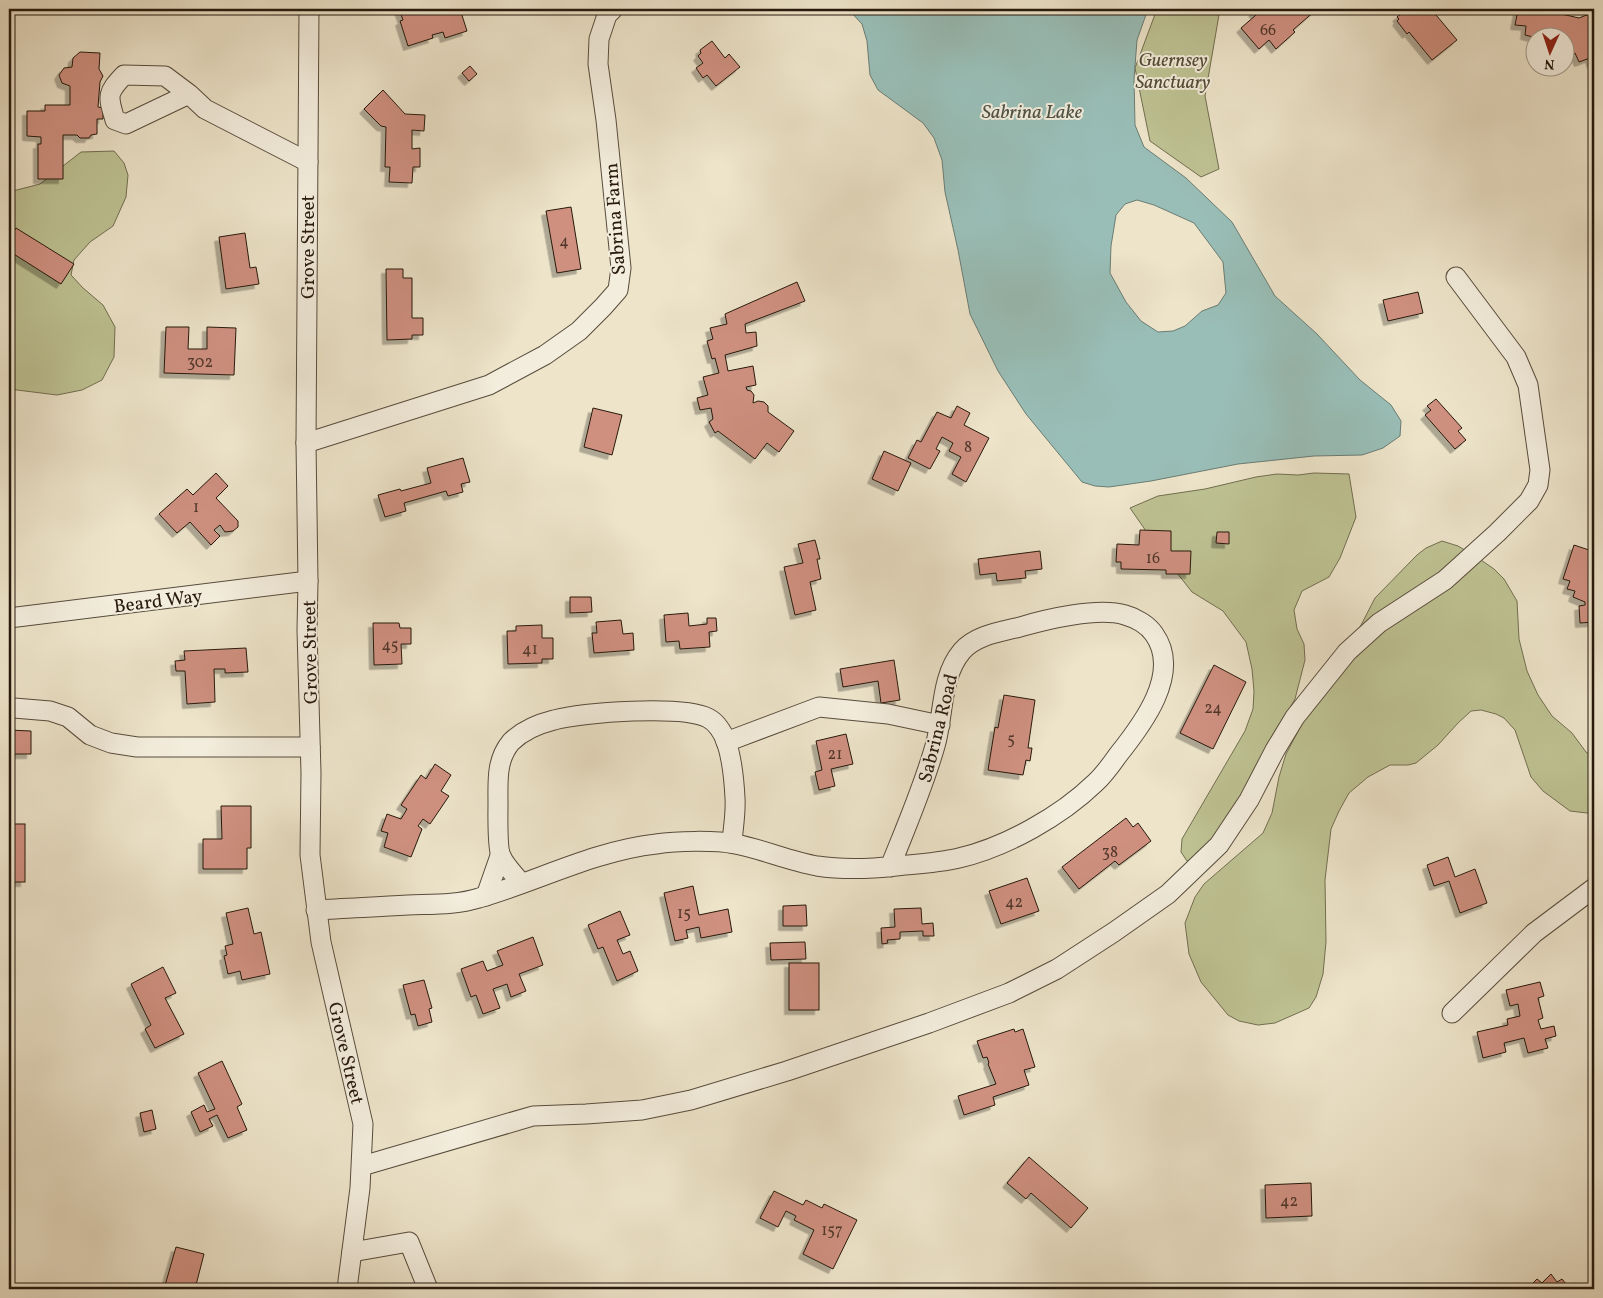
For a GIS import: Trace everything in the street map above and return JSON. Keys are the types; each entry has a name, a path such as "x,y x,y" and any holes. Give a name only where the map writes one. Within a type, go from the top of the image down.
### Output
{"street":[{"name":"Grove Street","path":"309,9 306,443 310,855 321,942 363,1124 362,1166 347,1289"},
{"name":"Sabrina Farm","path":"306,443 489,385 545,355 579,331 618,290 621,268 606,120 598,64 599,39 607,15 613,9"},
{"path":"189,94 204,108 308,162"},
{"path":"362,1166 533,1116 642,1110 691,1100 787,1071 929,1023 1008,993 1057,969 1168,894 1219,846 1248,800 1295,717 1347,652 1379,624 1445,580 1529,501 1538,485 1540,470 1528,385 1516,357 1456,277"},
{"name":"Beard Way","path":"9,618 308,581"},
{"name":"Sabrina Road","path":"316,910 438,904 476,900 600,857 655,844 681,842 732,843 809,864 836,868 865,869 890,867 946,861 985,850 1026,832 1077,799 1099,780 1121,752 1152,706 1163,675 1163,654 1157,638 1149,628 1137,619 1125,614 1096,613 1034,623 976,640 967,646 954,662 946,684 940,725 934,749 918,798 890,867"},
{"path":"726,742 819,707 888,714 940,725"},
{"path":"14,708 50,710 68,717 90,735 111,743 138,747 310,747"},
{"path":"486,896 500,856 498,767 503,754 521,733 556,720 579,715 669,711 692,713 709,719 720,729 726,742 736,799 732,843"},
{"path":"500,856 521,883"},
{"path":"1452,1013 1534,933 1594,888"},
{"path":"352,1252 409,1242 428,1289"}],"green space":[{"name":"Guernsey Sanctuary","path":"1157,9 1220,9 1205,96 1219,169 1201,177 1150,141 1135,68"},
{"path":"114,151 124,163 128,175 126,197 113,226 90,242 74,260 71,275 103,305 115,327 114,357 102,380 82,390 57,395 9,389 9,192 40,184 81,152"},
{"path":"1314,473 1349,474 1356,517 1340,558 1329,577 1302,591 1294,610 1297,629 1304,644 1305,660 1295,699 1282,721 1233,828 1196,861 1187,861 1181,852 1182,839 1245,731 1253,709 1252,669 1246,642 1223,611 1192,592 1162,554 1130,508 1158,496 1205,489 1256,477 1277,474 1298,475"},
{"path":"1442,541 1458,546 1494,569 1504,579 1517,601 1519,639 1527,671 1538,695 1552,716 1572,733 1586,752 1594,758 1594,810 1587,813 1570,811 1543,791 1531,777 1515,730 1504,718 1496,714 1481,710 1471,711 1438,745 1416,763 1390,765 1368,777 1349,793 1331,829 1325,880 1326,942 1323,974 1316,997 1309,1008 1275,1023 1258,1025 1239,1021 1228,1015 1201,982 1189,954 1185,923 1195,897 1204,884 1263,833 1272,813 1279,777 1286,754 1311,707 1359,629 1375,598 1417,555 1426,548"}],"water":[{"name":"Sabrina Lake","path":"848,9 1148,9 1137,40 1134,79 1135,125 1144,147 1186,178 1232,222 1275,296 1317,334 1360,380 1391,405 1401,421 1400,436 1383,448 1362,455 1314,456 1238,464 1109,487 1095,486 1082,482 1026,414 998,371 970,314 945,192 942,160 934,138 923,123 878,90 870,75 867,41 862,24","holes":["1137,200 1154,205 1194,223 1223,262 1226,293 1218,305 1202,311 1185,326 1173,331 1158,332 1141,321 1126,302 1110,273 1111,246 1116,215 1125,204"]}],"building":[{"path":"399,9 460,9 467,31 445,38 443,32 432,35 433,38 408,46 400,21 403,20"},
{"path":"1257,9 1317,9 1293,30 1295,32 1276,49 1269,40 1259,49 1241,28 1256,15 1253,12"},
{"path":"1402,9 1431,9 1457,40 1432,60 1409,32 1407,34 1397,21 1399,19 1397,17 1404,11"},
{"path":"1523,9 1554,9 1553,12 1579,18 1594,12 1594,63 1592,64 1590,58 1579,62 1576,55 1576,28 1526,28 1525,35 1526,26 1515,25 1518,10 1523,11"},
{"path":"712,41 725,58 729,54 740,67 716,86 707,75 703,78 696,68 703,63 698,56 701,53 700,50"},
{"path":"80,52 100,53 99,69 103,76 100,82 98,107 103,108 103,119 97,119 97,134 91,135 89,138 80,138 77,135 63,135 63,179 38,179 38,144 41,144 41,137 27,136 27,111 45,111 45,105 70,105 70,86 62,83 59,75 64,68 72,67 73,58"},
{"path":"470,66 477,74 469,81 462,73"},
{"path":"383,90 405,114 425,115 424,131 412,130 412,149 420,148 420,167 413,167 412,183 389,182 390,167 385,167 386,127 381,126 364,109"},
{"path":"571,207 581,269 557,273 546,211"},
{"path":"16,228 74,264 61,284 9,251 9,239"},
{"path":"245,233 250,268 256,267 259,284 226,289 219,237"},
{"path":"386,269 403,269 403,278 412,278 412,318 423,318 423,335 412,335 412,339 387,340"},
{"path":"797,282 805,301 745,324 746,333 756,332 757,346 725,355 728,371 753,366 756,385 746,387 754,395 753,403 758,401 764,402 768,406 768,412 794,431 779,452 767,443 755,459 718,431 715,433 709,422 713,419 711,408 700,410 697,398 708,395 703,377 719,373 715,358 712,359 707,341 713,339 710,328 727,324 725,314"},
{"path":"1418,292 1423,313 1388,321 1383,300"},
{"path":"166,327 189,327 188,349 207,349 207,327 236,328 234,375 164,373"},
{"path":"1436,399 1462,428 1458,431 1466,440 1455,449 1425,415 1431,410 1427,406"},
{"path":"957,406 970,413 964,425 989,438 966,482 952,474 961,457 949,451 953,443 942,437 936,449 940,451 930,469 908,458 917,440 921,442 937,412 951,418"},
{"path":"593,408 622,415 612,455 584,447"},
{"path":"884,451 911,463 898,491 872,479"},
{"path":"463,458 470,482 461,484 463,492 448,496 446,491 404,503 406,511 385,517 378,495 431,483 427,468"},
{"path":"216,473 228,486 216,498 238,521 238,527 233,531 225,532 220,525 214,530 220,536 211,545 190,522 177,533 159,514 187,489 193,495"},
{"path":"1140,530 1171,531 1171,551 1191,551 1190,574 1166,574 1166,570 1121,569 1121,562 1116,562 1117,544 1139,545"},
{"path":"1217,532 1229,532 1229,544 1216,543"},
{"path":"815,540 820,559 817,559 821,579 810,582 816,610 795,615 784,567 803,563 798,544"},
{"path":"1574,545 1592,551 1589,561 1594,562 1594,622 1580,623 1579,606 1585,605 1585,602 1573,597 1575,591 1567,589 1570,581 1563,579"},
{"path":"1040,551 1042,569 1025,571 1026,578 997,581 996,573 980,575 978,559"},
{"path":"570,597 591,597 592,612 570,613"},
{"path":"688,613 689,626 707,624 707,618 716,618 717,631 709,632 710,647 680,649 679,641 666,642 664,615"},
{"path":"621,620 623,634 633,633 634,650 594,653 592,633 597,633 596,622"},
{"path":"373,623 399,623 400,628 411,628 411,644 401,644 402,664 374,665"},
{"path":"542,625 542,638 553,638 553,659 542,659 542,663 508,664 507,631 516,631 516,626"},
{"path":"246,648 248,672 225,673 225,669 214,669 215,702 187,704 185,671 176,671 175,661 185,660 184,651"},
{"path":"894,660 900,700 881,703 878,681 843,687 840,669"},
{"path":"1214,665 1246,682 1213,749 1180,733"},
{"path":"1004,695 1035,700 1028,748 1032,748 1030,761 1026,760 1023,775 988,770 995,727 998,728"},
{"path":"9,730 31,731 31,754 9,754"},
{"path":"846,734 853,764 831,769 835,786 819,790 815,772 822,770 816,741"},
{"path":"435,764 451,775 441,791 449,796 430,824 423,819 418,826 422,829 411,857 384,847 388,833 381,831 387,814 401,819 407,809 401,805 421,775 426,779"},
{"path":"221,806 251,806 251,848 247,848 247,869 203,869 203,839 222,839"},
{"path":"1126,818 1133,827 1138,823 1151,841 1119,865 1115,861 1079,889 1062,867"},
{"path":"9,824 25,824 25,882 9,882"},
{"path":"1448,857 1455,877 1475,869 1487,903 1460,913 1449,881 1434,886 1427,865"},
{"path":"1027,878 1039,911 1001,924 989,891"},
{"path":"693,886 699,915 728,909 732,932 701,938 699,927 686,930 688,938 675,941 664,893"},
{"path":"806,905 807,926 783,926 783,906"},
{"path":"248,908 254,934 261,932 270,974 242,980 240,971 228,974 224,956 227,955 225,946 233,944 226,913"},
{"path":"921,908 922,924 933,923 934,936 923,936 923,931 900,932 900,939 887,940 888,943 882,944 881,928 895,927 894,909"},
{"path":"620,911 630,935 617,940 623,954 630,951 638,971 617,981 603,947 598,949 588,925"},
{"path":"533,937 543,965 519,974 526,991 511,997 507,984 493,989 500,1008 483,1014 476,995 471,997 461,969 483,961 487,971 503,965 497,951"},
{"path":"805,942 806,959 771,960 770,943"},
{"path":"789,963 819,963 819,1010 789,1010"},
{"path":"163,967 176,993 165,998 184,1034 155,1048 145,1029 151,1025 131,984"},
{"path":"424,980 432,1008 429,1009 432,1022 418,1026 415,1014 411,1015 403,985"},
{"path":"1540,982 1544,996 1538,998 1543,1018 1538,1020 1541,1029 1554,1026 1556,1036 1545,1039 1548,1048 1528,1053 1524,1038 1504,1043 1506,1052 1483,1058 1477,1032 1508,1025 1507,1019 1520,1016 1518,1004 1510,1006 1506,990"},
{"path":"1014,1029 1015,1032 1023,1029 1035,1067 1024,1070 1029,1085 993,1097 995,1105 964,1115 958,1096 996,1084 987,1057 983,1058 977,1041"},
{"path":"222,1061 242,1104 237,1107 247,1130 228,1138 217,1115 209,1119 213,1126 200,1132 191,1112 204,1105 207,1112 215,1109 198,1073"},
{"path":"152,1110 156,1129 144,1132 140,1113"},
{"path":"1029,1157 1088,1208 1071,1228 1031,1193 1026,1199 1007,1183"},
{"path":"1311,1183 1312,1216 1266,1218 1265,1185"},
{"path":"774,1191 803,1205 806,1200 822,1208 824,1204 857,1220 833,1269 803,1254 814,1230 794,1220 796,1216 786,1211 778,1227 760,1218"},
{"path":"176,1247 204,1254 195,1289 164,1289"},
{"path":"1551,1274 1557,1282 1562,1279 1570,1289 1527,1289 1537,1279 1542,1283"},
{"path":"1574,1283 1585,1289 1570,1289"}]}
